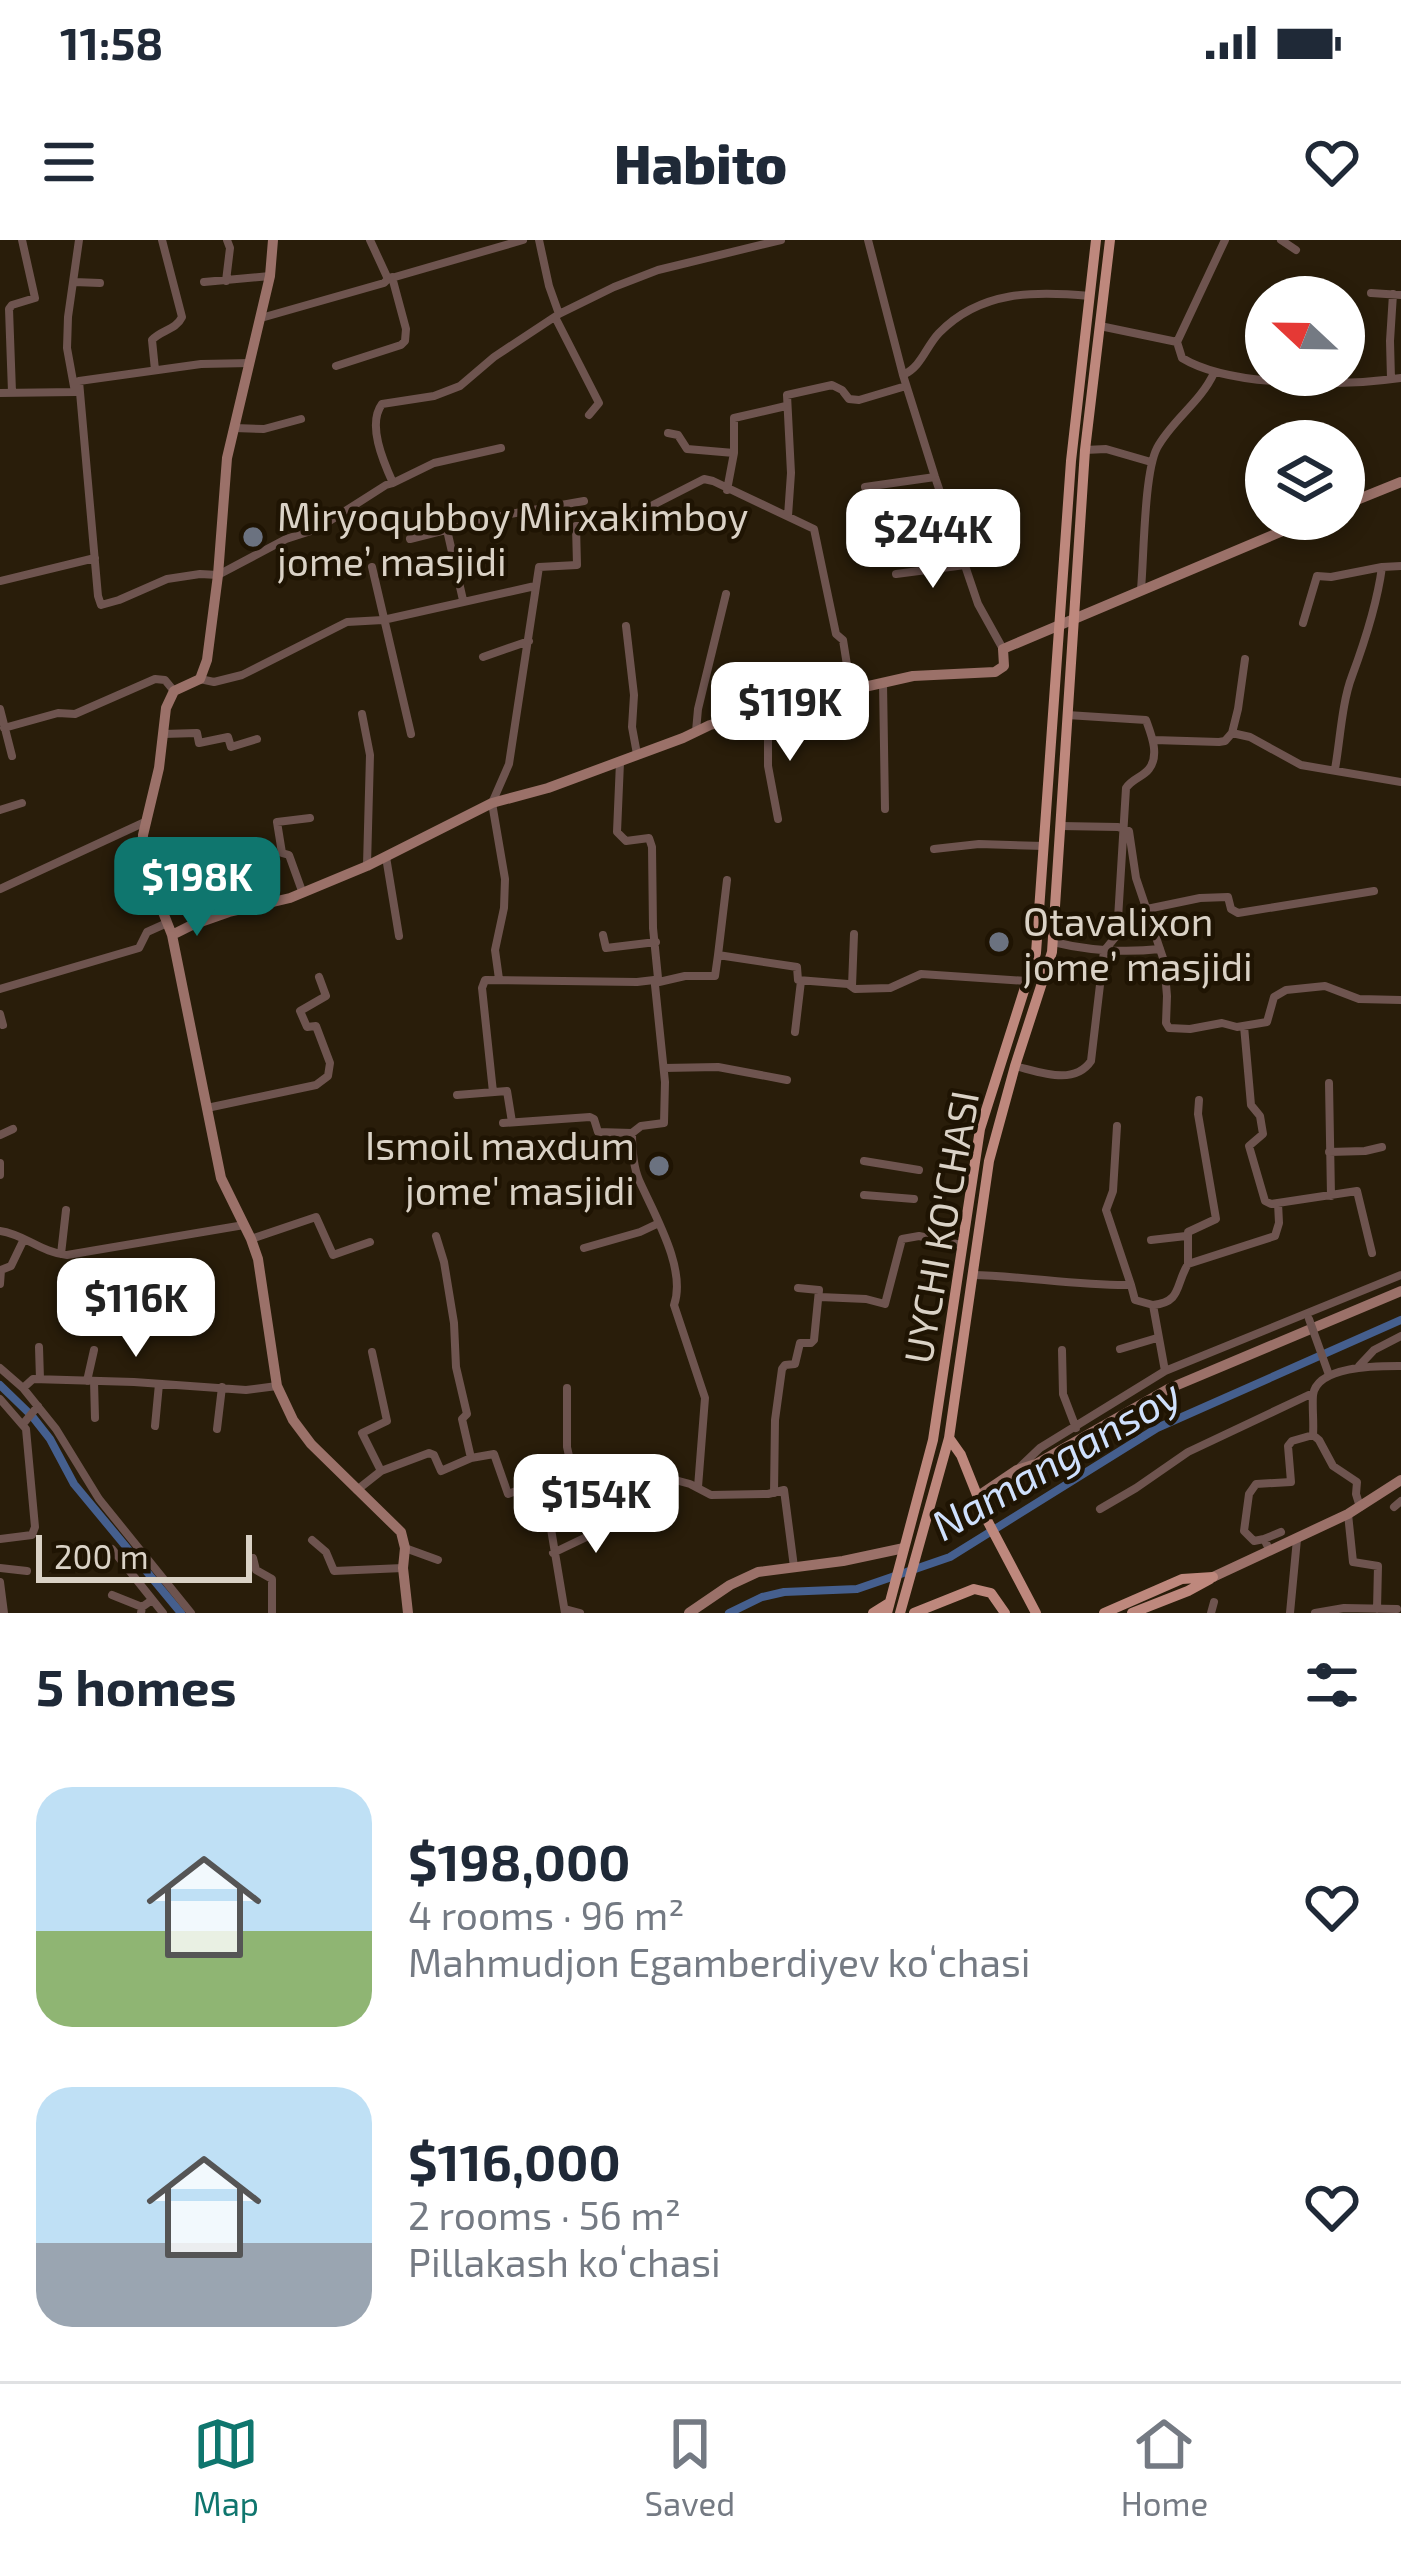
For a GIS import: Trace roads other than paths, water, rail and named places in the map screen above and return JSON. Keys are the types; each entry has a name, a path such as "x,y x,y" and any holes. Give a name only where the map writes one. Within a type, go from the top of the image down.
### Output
{"main road":[{"name":"UYCHI KO'CHASI","path":"900,1613 929,1483 980,1129 1036,953 1071,461 1096,240"},
{"name":"UYCHI KO'CHASI","path":"888,1608 903,1551 950,1438 989,1161 1053,942 1085,450 1111,240"},
{"path":"950,1438 1036,1613"},
{"path":"1104,1613 1182,1580 1213,1577"},
{"path":"1132,1613 1213,1577"},
{"path":"914,1613 974,1589 991,1592 1005,1613"},
{"path":"873,1613 888,1608"}],"street":[{"path":"12,392 9,309 35,298 22,240"},
{"path":"79,240 67,348 78,392 98,596 104,605 167,579 218,575 286,539 317,529 386,484 434,463 501,448"},
{"path":"155,370 152,340 179,323 182,313 162,240"},
{"path":"226,281 227,240"},
{"path":"200,680 218,575 227,458 270,276 273,240"},
{"path":"336,365 405,341 406,329 390,278 370,240"},
{"path":"260,318 523,240"},
{"path":"539,240 557,316 598,403 589,416"},
{"path":"393,483 377,434 379,406 460,386 557,316 614,287 658,270 781,240"},
{"path":"0,989 139,947 147,932 290,898 386,857 492,802 548,788 726,720 776,708 807,711 851,690 913,676 995,672 1004,666 1003,649 979,604 934,477 868,240"},
{"path":"1225,240 1177,342 1182,358 1214,373 1339,385 1396,379 1390,341 1397,295 1371,293"},
{"path":"1281,240 1296,250"},
{"path":"204,282 270,276"},
{"path":"74,282 100,283"},
{"path":"903,375 916,368 944,328 1000,297 1046,292 1090,296"},
{"path":"1100,326 1177,342"},
{"path":"78,392 79,381 86,378 250,363"},
{"path":"1141,590 1151,462 1164,437 1200,399 1214,373"},
{"path":"788,516 789,393 835,386 849,399 859,400 906,386"},
{"path":"0,393 78,392"},
{"path":"727,490 734,417 786,406"},
{"path":"234,428 265,429 301,419"},
{"path":"668,433 678,435 687,449 734,453"},
{"path":"1085,450 1106,449 1151,462"},
{"path":"865,487 934,477"},
{"path":"499,979 495,950 506,879 492,802 509,764 541,566 577,565 576,526 634,526 646,508 699,480 713,481 816,531 851,690"},
{"path":"1365,497 1401,482"},
{"path":"410,539 584,501"},
{"path":"447,530 463,600"},
{"path":"1003,649 1261,540"},
{"path":"0,581 95,558"},
{"path":"896,574 965,566"},
{"path":"1303,623 1317,576 1401,566"},
{"path":"372,567 411,734"},
{"path":"1335,769 1351,679 1382,567"},
{"path":"408,1613 400,1532 311,1444 277,1386 258,1259 221,1178 169,929 142,859 146,822 159,769 166,708 174,691 200,680 214,682 242,675 347,622 383,620 536,586"},
{"path":"696,731 726,594"},
{"path":"626,626 637,754"},
{"path":"483,657 529,641"},
{"path":"1154,740 1219,742 1232,733 1245,659"},
{"path":"12,756 2,718 75,714 155,679 165,680 174,691"},
{"path":"883,683 886,809"},
{"path":"768,712 768,766 778,819"},
{"path":"362,714 370,755 367,866"},
{"path":"1015,1066 1071,1075 1088,1066 1105,951 1118,935 1126,788 1134,777 1150,769 1154,740 1146,720 1066,715"},
{"path":"163,734 197,733 199,743 228,737 231,747 257,739"},
{"path":"1232,733 1250,737 1301,765 1401,782"},
{"path":"457,1095 508,1092 507,1123 590,1117 598,1132 632,1133 641,1126 664,1124 650,839 626,841 616,832 620,762"},
{"path":"0,810 22,803"},
{"path":"302,891 289,855 282,853 277,822 310,818"},
{"path":"0,889 146,822"},
{"path":"1061,826 1124,828 1131,834 1136,878 1167,978 1168,1027 1268,1022 1274,997 1286,990 1325,986 1359,999 1401,1000"},
{"path":"934,848 1044,845"},
{"path":"386,857 399,936"},
{"path":"494,1092 482,982 715,976 728,880"},
{"path":"1148,909 1215,896 1229,898 1231,909 1238,913 1374,891"},
{"path":"852,986 854,934"},
{"path":"603,935 606,948 656,942"},
{"path":"1053,942 1105,951 1160,949"},
{"path":"718,955 797,967 795,1032"},
{"path":"800,981 855,989 890,988 921,974 1029,982"},
{"path":"207,1108 316,1085 328,1076 330,1064 316,1026 307,1027 300,1011 326,996 319,977"},
{"path":"0,1014 3,1025"},
{"path":"1244,1026 1251,1105 1260,1116 1263,1134 1250,1143 1250,1149 1265,1201 1271,1204 1357,1191 1372,1253"},
{"path":"664,1068 718,1067 787,1080"},
{"path":"1329,1083 1331,1196"},
{"path":"1151,1240 1186,1235 1216,1220 1198,1100"},
{"path":"1117,1126 1113,1191 1106,1210 1135,1300 1153,1305 1172,1300 1188,1264 1186,1235"},
{"path":"0,1136 13,1129"},
{"path":"632,1133 635,1166 679,1287 676,1310 704,1391 698,1487 711,1495 784,1490 794,1567"},
{"path":"1329,1152 1382,1147"},
{"path":"864,1161 919,1170"},
{"path":"0,1163 0,1175"},
{"path":"864,1196 914,1199"},
{"path":"1188,1264 1275,1236 1280,1223 1278,1203"},
{"path":"61,1254 66,1210"},
{"path":"251,1238 316,1217 334,1255 370,1242"},
{"path":"584,1248 659,1223"},
{"path":"0,1231 61,1254 244,1226"},
{"path":"436,1236 454,1323 456,1367 467,1414 461,1419 471,1458"},
{"path":"820,1297 885,1304 902,1239 919,1236 961,1245"},
{"path":"0,1284 1,1270 10,1266 24,1239"},
{"path":"972,1275 1131,1286"},
{"path":"977,1497 1040,1448 1165,1371 1401,1276"},
{"path":"774,1493 783,1367 795,1364 800,1343 814,1340 820,1297 818,1289 798,1288"},
{"path":"1017,1470 1168,1390 1401,1291"},
{"path":"1153,1305 1165,1371"},
{"path":"1308,1317 1329,1376"},
{"path":"1359,1366 1374,1349 1401,1336"},
{"path":"1120,1349 1157,1339"},
{"path":"40,1347 40,1379"},
{"path":"94,1350 94,1418"},
{"path":"1062,1350 1063,1394 1076,1428"},
{"path":"372,1352 387,1421 362,1433 381,1471"},
{"path":"1100,1509 1188,1452 1313,1393 1329,1376 1359,1366 1401,1366"},
{"path":"0,1368 56,1429 99,1499 191,1613"},
{"path":"23,1388 33,1378 246,1390 277,1386"},
{"path":"155,1426 159,1384"},
{"path":"217,1430 223,1387"},
{"path":"567,1388 567,1448 574,1474"},
{"path":"1313,1393 1313,1435"},
{"path":"0,1400 24,1424 35,1527 32,1535 0,1539"},
{"path":"24,1424 36,1408"},
{"path":"1281,1532 1251,1540 1244,1531 1250,1489 1256,1484 1291,1482 1288,1446 1313,1435 1333,1466 1357,1482 1353,1562 1378,1566 1377,1609"},
{"path":"357,1491 381,1471 429,1453 442,1471 494,1454 508,1494 543,1481 619,1467 698,1487"},
{"path":"1213,1577 1354,1510 1401,1480"},
{"path":"543,1481 565,1611 580,1613"},
{"path":"553,1553 622,1520"},
{"path":"1264,1539 1271,1552"},
{"path":"1290,1613 1297,1539"},
{"path":"312,1540 326,1552 334,1571 403,1568"},
{"path":"404,1548 438,1560"},
{"path":"112,1549 163,1613"},
{"path":"689,1613 758,1572 903,1551"},
{"path":"253,1558 256,1570 272,1579 272,1613"},
{"path":"0,1568 27,1570"},
{"path":"0,1582 4,1613"},
{"path":"112,1595 142,1610 152,1600"},
{"path":"1211,1613 1214,1602"},
{"path":"1315,1613 1397,1610"}],"waterway":[{"name":"Namangansoy","path":"729,1613 784,1592 857,1589 950,1557 1157,1428 1401,1320"},
{"path":"0,1385 32,1416 74,1484 181,1613"}],"place":[{"name":"Miryoqubboy Mirxakimboy jome’ masjidi","path":"253,537"},
{"name":"Otavalixon jome’ masjidi","path":"999,942"},
{"name":"Ismoil maxdum jome' masjidi","path":"659,1166"}]}
